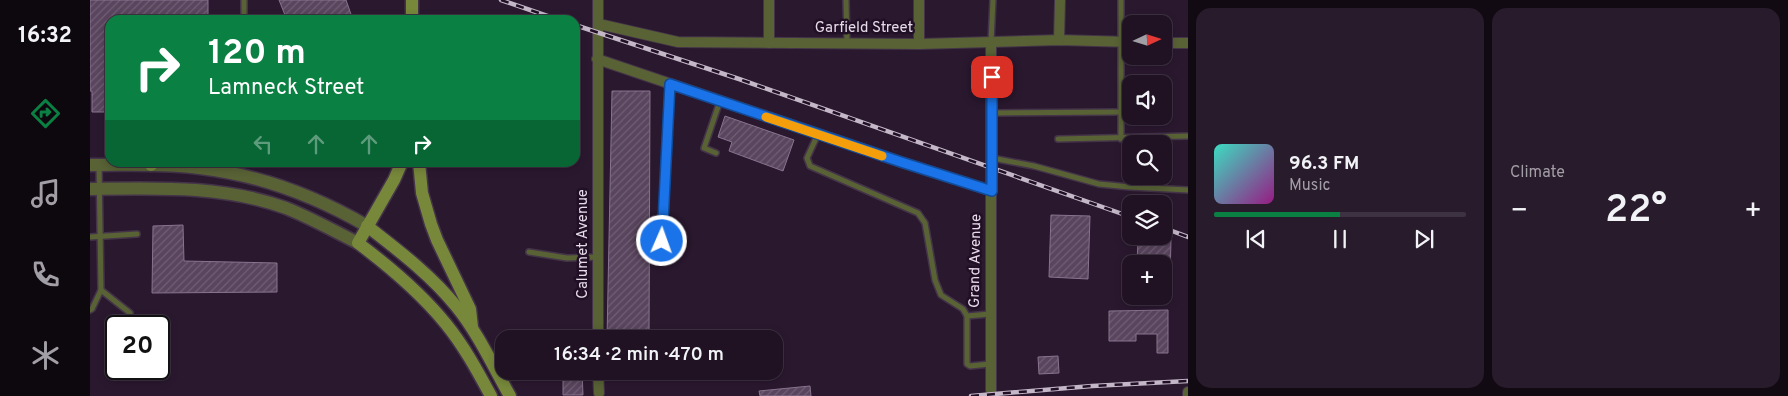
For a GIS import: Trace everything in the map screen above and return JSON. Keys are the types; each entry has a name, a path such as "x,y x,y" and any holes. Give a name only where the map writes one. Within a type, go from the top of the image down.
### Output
{"main road":[{"path":"412,0 412,15"},
{"path":"400,167 358,244 387,265 446,324 476,368 491,396"},
{"path":"419,167 422,193 431,224 470,309 473,329"},
{"path":"367,226 422,269 456,306 473,329 510,396"}],"street":[{"name":"Calumet Avenue","path":"598,0 598,330"},
{"path":"769,0 769,43"},
{"path":"919,0 919,44"},
{"path":"1059,40 1060,0"},
{"name":"Garfield Street","path":"599,24 678,42 919,44 1059,40 1122,42"},
{"name":"Grand Avenue","path":"990,390 992,42"},
{"path":"1172,43 1188,44"},
{"path":"597,59 992,191"},
{"path":"188,167 250,176 273,183 319,200 367,226"},
{"path":"95,188 180,188 237,195 286,208 358,244"},
{"path":"598,380 598,393"}],"lane":[{"path":"244,0 244,15"},
{"path":"846,0 846,43"},
{"path":"992,42 993,0"},
{"path":"1121,0 1123,15"},
{"path":"1121,138 1124,65"},
{"path":"662,241 670,84"},
{"path":"716,153 704,148 720,101"},
{"path":"992,113 1121,112"},
{"path":"818,134 807,158 810,166 918,213 925,223 935,280 941,295 963,309 967,316 967,364 970,366 990,364"},
{"path":"1058,140 1188,136"},
{"path":"992,158 1034,166 1099,184 1130,188 1188,190"},
{"path":"90,310 101,290 101,236 95,188 95,165"},
{"path":"90,237 137,234"},
{"path":"528,252 566,258 598,257"},
{"path":"101,290 130,313"},
{"path":"967,316 990,314"}],"building":[{"path":"90,0 208,0 208,15 105,15 105,112 92,112 92,91 90,91"},
{"path":"279,0 346,0 351,15 285,15"},
{"path":"612,91 650,91 649,330 607,330"},
{"path":"725,116 794,140 783,171 729,151 732,142 718,137"},
{"path":"1051,215 1090,216 1088,279 1049,277"},
{"path":"183,225 184,261 277,263 277,292 152,293 153,226"},
{"path":"1138,245 1171,245 1171,255 1137,255"},
{"path":"1168,310 1168,353 1157,353 1157,334 1136,334 1136,341 1109,341 1109,311"},
{"path":"1058,356 1059,373 1039,374 1038,357"},
{"path":"563,380 582,380 583,395 563,395"},
{"path":"810,386 811,396 760,396 759,391"}],"railway":[{"path":"501,0 544,15"},
{"path":"580,27 739,79 1122,214"},
{"path":"1172,231 1188,237"},
{"path":"971,396 1092,386 1188,381"}],"slow traffic":[{"path":"766,117 882,156"}],"route":[{"path":"662,241 670,84 992,191 992,77"}]}
